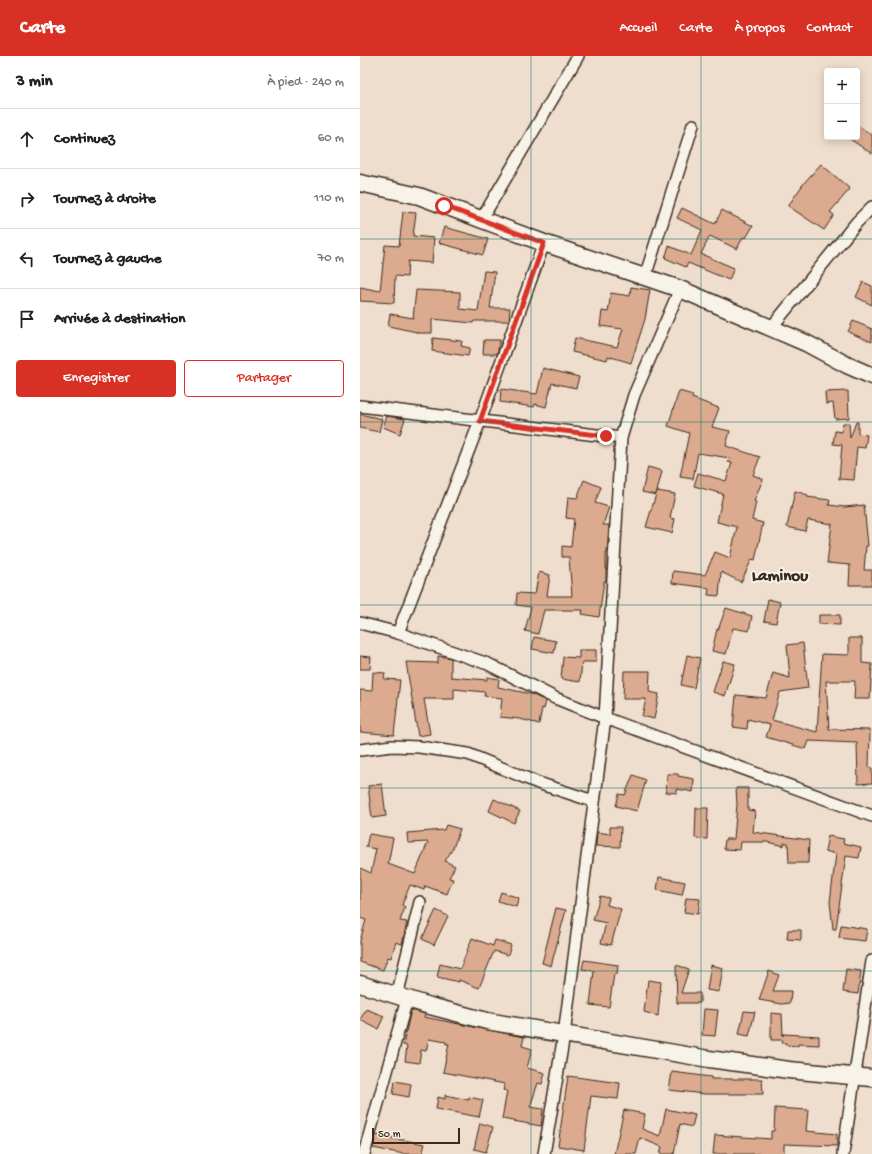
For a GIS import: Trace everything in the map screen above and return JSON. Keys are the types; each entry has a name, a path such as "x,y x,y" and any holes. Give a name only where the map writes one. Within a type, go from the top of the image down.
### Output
{"street":[{"path":"481,220 578,56"},
{"path":"644,277 693,125"},
{"path":"360,183 419,196 544,243 680,289 806,342 847,365 872,376"},
{"path":"771,328 857,222 872,207"},
{"path":"398,634 480,421 544,243"},
{"path":"544,1154 564,1035 593,801 605,718 621,438 634,395 680,289"},
{"path":"360,406 621,438"},
{"path":"360,622 488,664 555,698 605,718 872,816"},
{"path":"360,750 392,746 419,747 468,754 538,783 593,801"},
{"path":"364,1154 402,998 420,902"},
{"path":"843,1154 872,962"},
{"path":"360,984 402,998 487,1021 709,1059 872,1078"}],"building":[{"path":"860,127 872,135 872,154 851,140 860,140"},
{"path":"821,164 850,189 830,212 834,215 824,230 788,206 804,183"},
{"path":"682,208 715,224 722,210 753,226 746,238 743,237 737,249 710,236 701,254 734,268 729,280 688,263 686,267 665,258 669,246 691,255 702,230 677,218"},
{"path":"403,212 416,213 413,236 434,238 432,263 408,261 407,277 395,276 394,303 360,301 360,287 380,291 385,245 399,246"},
{"path":"444,227 488,239 483,255 439,243"},
{"path":"484,271 495,272 490,308 510,308 509,321 474,321 473,323 432,319 432,333 417,333 388,326 390,314 413,318 416,290 460,292 460,309 478,311"},
{"path":"863,282 872,286 872,305 856,297"},
{"path":"631,287 650,290 645,319 631,363 608,356 607,360 572,352 575,338 617,347 623,329 600,326 602,311 608,312 611,293 630,296"},
{"path":"853,321 872,329 872,342 848,332"},
{"path":"433,338 462,341 461,346 470,348 468,356 432,351"},
{"path":"484,340 500,340 497,354 483,354"},
{"path":"543,368 579,377 576,388 552,383 546,407 535,404 534,407 500,402 501,389 537,394"},
{"path":"679,391 693,395 692,398 719,408 712,427 730,431 726,446 760,457 753,475 763,479 754,501 756,502 752,520 763,523 755,560 752,559 741,582 721,572 719,596 708,595 709,588 672,583 673,571 705,575 715,552 730,558 737,527 717,522 723,494 694,486 698,473 726,481 732,463 728,462 730,458 698,453 693,479 680,477 689,433 668,426"},
{"path":"848,391 849,418 835,419 833,403 826,404 825,392"},
{"path":"360,414 382,419 379,432 360,428"},
{"path":"387,416 405,419 400,434 383,427"},
{"path":"856,422 858,422 858,434 867,435 865,448 857,447 854,480 839,479 842,445 833,444 835,431 842,432 843,423 849,423 850,438"},
{"path":"648,467 662,471 656,495 642,492"},
{"path":"584,480 601,487 595,503 609,507 603,525 609,525 606,553 606,581 604,581 599,617 582,614 583,610 544,610 538,634 525,631 531,607 516,605 517,593 535,594 539,572 550,575 547,596 572,596 569,557 562,557 562,546 571,547 574,519 566,518 568,497 577,498"},
{"path":"657,491 675,494 670,518 675,519 672,533 646,527"},
{"path":"795,491 808,495 807,497 830,500 829,505 845,507 864,505 868,546 866,546 864,570 872,570 872,585 849,585 850,565 827,563 832,524 808,520 805,531 787,527"},
{"path":"768,599 780,602 776,623 764,621"},
{"path":"726,608 752,616 749,631 733,628 726,654 712,651 717,629 718,630"},
{"path":"819,615 840,615 840,625 819,624"},
{"path":"534,637 556,641 554,653 532,649"},
{"path":"849,638 862,638 862,663 872,664 870,699 854,699 855,681 826,681 829,729 870,730 869,768 872,768 872,783 858,784 857,743 809,741 806,749 766,737 770,725 748,719 747,729 733,727 736,695 766,698 773,673 790,678 787,645 803,643 808,688 780,692 772,720 817,732 822,654 849,655"},
{"path":"579,650 596,650 596,662 582,662 580,682 561,679 563,657 579,658"},
{"path":"687,655 700,658 694,688 681,685"},
{"path":"360,656 371,657 370,669 360,669"},
{"path":"438,656 451,658 451,677 487,680 487,677 499,679 498,687 531,694 546,701 544,709 542,708 539,724 520,719 500,717 502,698 484,696 485,692 454,689 454,699 424,699 430,734 418,736 406,662 438,663"},
{"path":"723,661 735,664 725,696 713,692"},
{"path":"624,671 650,671 649,692 659,694 654,719 642,716 646,699 623,699"},
{"path":"373,672 385,673 384,679 400,680 394,735 360,732 360,690 372,691"},
{"path":"667,774 678,774 678,776 694,779 693,792 677,789 677,793 666,792"},
{"path":"633,775 646,780 637,811 616,806 619,794 625,795"},
{"path":"382,784 386,816 372,818 368,786"},
{"path":"736,788 748,788 748,810 755,811 753,832 809,840 808,863 789,863 788,843 784,843 784,846 767,842 741,842 740,850 724,849 725,839 734,839 737,804"},
{"path":"494,799 520,811 514,823 489,811"},
{"path":"696,808 708,808 707,839 695,838"},
{"path":"446,825 460,829 453,848 445,861 455,866 449,878 453,879 447,894 425,886 424,890 410,885 402,905 405,907 400,921 407,922 402,944 396,942 391,958 388,957 383,970 360,962 360,941 366,920 360,918 360,868 371,873 376,849 366,847 369,834 393,838 388,864 415,874 428,842 408,843 407,833 444,830"},
{"path":"610,827 621,827 620,847 596,846 597,832 610,834"},
{"path":"828,836 844,839 843,843 861,847 859,858 846,856 836,929 833,929 830,902 836,854 825,851"},
{"path":"659,877 685,882 682,895 657,890"},
{"path":"501,892 519,898 516,907 498,901"},
{"path":"600,896 609,898 607,905 621,909 611,945 601,943 606,923 593,920"},
{"path":"686,898 700,899 698,914 684,912"},
{"path":"556,908 566,910 551,966 542,963"},
{"path":"436,910 448,916 434,945 422,939"},
{"path":"841,925 867,929 865,941 839,938"},
{"path":"788,930 801,930 801,940 787,939"},
{"path":"472,938 493,946 495,940 511,945 508,955 494,951 479,988 459,980 459,982 437,977 440,964 460,969"},
{"path":"584,960 618,965 617,974 614,974 609,1007 590,1005 594,971 582,969"},
{"path":"676,965 689,969 681,993 700,993 700,1003 677,1003"},
{"path":"711,965 723,968 719,992 707,990"},
{"path":"846,969 861,971 858,994 843,992"},
{"path":"769,971 779,975 773,991 791,991 790,1003 782,1004 759,1000"},
{"path":"648,980 661,982 658,1016 644,1012"},
{"path":"366,1009 384,1016 378,1029 360,1020"},
{"path":"704,1009 718,1010 715,1036 702,1035"},
{"path":"411,1010 425,1014 424,1017 524,1037 522,1046 532,1049 527,1068 545,1073 542,1084 538,1083 530,1107 543,1109 541,1126 502,1119 507,1091 503,1090 505,1084 443,1072 449,1044 446,1044 446,1042 429,1039 426,1051 421,1050 419,1063 405,1061 407,1046 403,1045"},
{"path":"744,1011 755,1012 749,1036 739,1034"},
{"path":"771,1013 782,1014 783,1036 783,1034 819,1036 819,1045 786,1045 786,1043 782,1043 783,1040 771,1040"},
{"path":"672,1072 711,1077 711,1079 762,1079 763,1094 705,1094 669,1090"},
{"path":"568,1076 620,1083 618,1099 591,1096 584,1150 558,1146"},
{"path":"395,1081 411,1084 409,1097 393,1094"},
{"path":"445,1095 469,1100 469,1097 483,1100 479,1117 436,1109 438,1097 445,1099"},
{"path":"775,1108 808,1110 806,1131 837,1134 837,1146 784,1144 784,1154 713,1154 715,1135 771,1139 771,1131 774,1131"},
{"path":"666,1109 695,1115 692,1127 680,1124 674,1154 660,1154 662,1147 640,1138 636,1154 614,1154 624,1110 645,1114 642,1129 660,1136"},
{"path":"480,1123 493,1127 486,1152 474,1149"},
{"path":"376,1135 425,1144 422,1154 404,1154 373,1148"}],"district":[{"name":"Laminou","path":"780,577"}],"route":[{"path":"444,206 544,243 480,421 606,436"}]}
